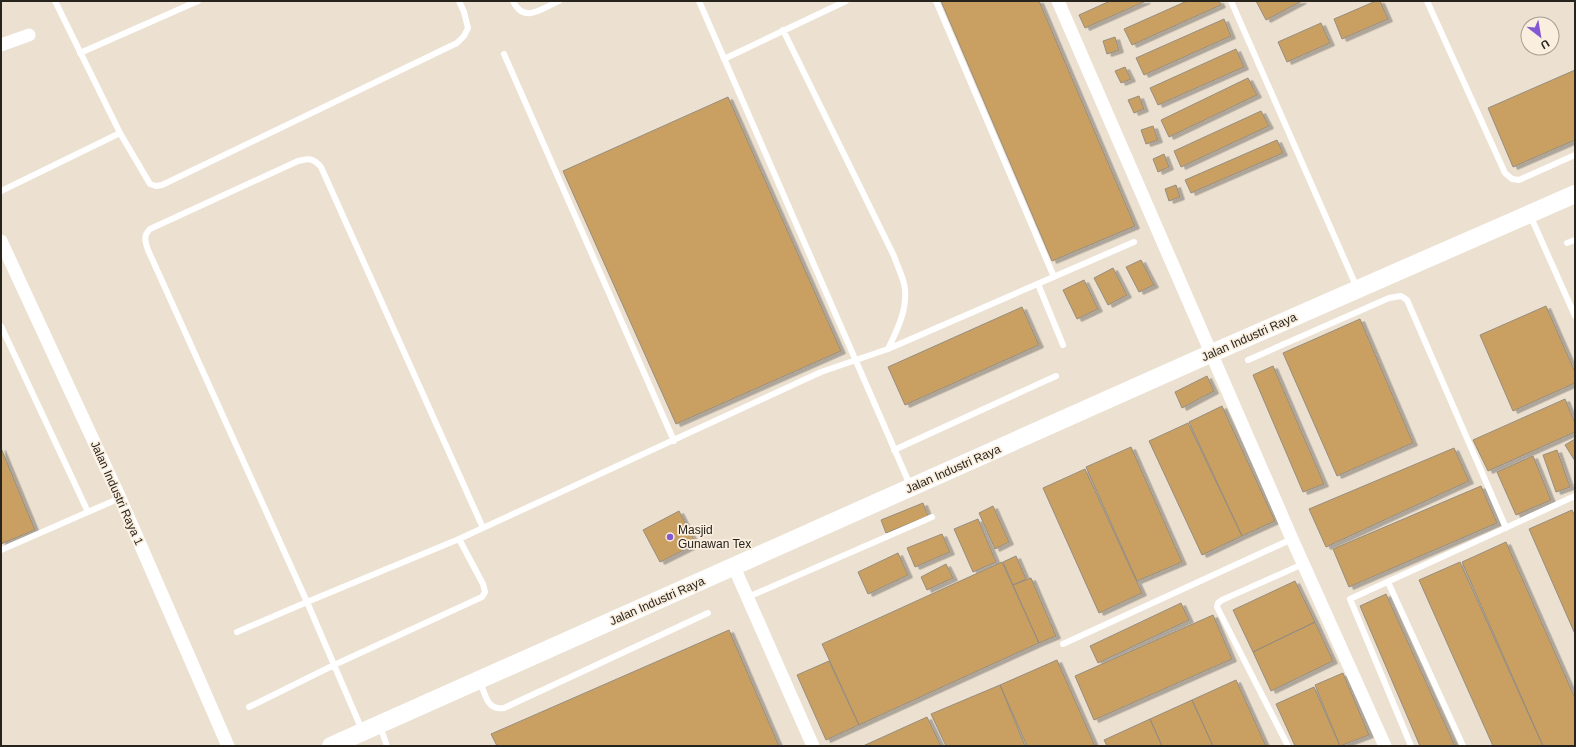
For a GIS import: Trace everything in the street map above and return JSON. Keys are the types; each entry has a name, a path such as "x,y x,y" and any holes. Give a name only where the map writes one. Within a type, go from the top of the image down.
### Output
{"street":[{"path":"1058,1 1292,539 1384,746"},
{"path":"1,45 29,34"},
{"name":"Jalan Industri Raya","path":"331,746 1212,353 1575,194"},
{"name":"Jalan Industri Raya 1","path":"1,241 120,498 228,746"},
{"path":"734,567 813,746"}],"lane":[{"path":"55,1 120,133 150,184 156,186 162,185 457,43 464,36 468,28 464,12 459,1"},
{"path":"80,53 198,1"},
{"path":"513,1 520,12 525,14 531,13 559,1"},
{"path":"699,1 911,488"},
{"path":"724,59 846,1"},
{"path":"936,1 1054,277"},
{"path":"1231,1 1358,289"},
{"path":"1427,1 1504,173 1512,179 1519,180 1575,155"},
{"path":"783,30 894,256 905,288 905,307 888,349"},
{"path":"504,54 674,441"},
{"path":"1,191 120,133"},
{"path":"363,732 148,250 144,237 150,229 298,161 308,158 315,160 321,167 483,528"},
{"path":"1529,214 1575,316"},
{"path":"1567,243 1575,240"},
{"path":"238,632 306,602 460,539 821,372 856,362 888,349 1134,242"},
{"path":"1038,284 1063,345"},
{"path":"1248,360 1389,298 1401,296 1407,300 1506,528"},
{"path":"1,326 88,512"},
{"path":"894,450 1056,376"},
{"path":"1411,746 1350,599 1575,496"},
{"path":"1,550 120,498"},
{"path":"748,597 932,517"},
{"path":"249,707 334,665 482,597 485,592 483,584 460,539"},
{"path":"1063,644 1292,539"},
{"path":"1288,746 1217,607 1218,603 1222,600 1303,564"},
{"path":"1388,582 1463,746"},
{"path":"479,680 487,699 493,708 504,708 708,613"},
{"path":"380,725 387,746"}],"building":[{"path":"941,1 1039,1 1135,226 1052,261"},
{"path":"1110,1 1146,1 1085,28 1079,15"},
{"path":"1187,1 1219,1 1221,5 1132,45 1124,29"},
{"path":"1256,1 1302,1 1266,20"},
{"path":"1376,1 1380,1 1388,19 1342,39 1334,19"},
{"path":"1224,19 1231,36 1144,75 1136,58"},
{"path":"1321,23 1330,43 1287,62 1278,42"},
{"path":"1115,37 1119,50 1107,54 1103,41"},
{"path":"1236,49 1244,67 1158,105 1150,88"},
{"path":"1125,67 1131,79 1121,83 1115,71"},
{"path":"1575,70 1575,140 1513,167 1488,108"},
{"path":"1248,78 1257,95 1169,137 1161,120"},
{"path":"1139,96 1144,109 1134,113 1128,100"},
{"path":"728,97 841,351 676,424 563,171"},
{"path":"1261,111 1269,126 1181,167 1174,151"},
{"path":"1153,126 1158,140 1146,144 1141,130"},
{"path":"1277,140 1283,153 1191,193 1185,180"},
{"path":"1164,154 1169,167 1158,172 1153,159"},
{"path":"1176,185 1180,197 1169,201 1165,189"},
{"path":"1141,260 1154,285 1139,292 1126,267"},
{"path":"1113,268 1127,295 1108,305 1094,278"},
{"path":"1084,280 1098,309 1077,319 1063,290"},
{"path":"1546,306 1575,372 1575,383 1513,411 1480,335"},
{"path":"1022,307 1039,345 905,405 888,367"},
{"path":"1360,319 1413,443 1337,476 1283,353"},
{"path":"1273,366 1324,484 1303,492 1253,375"},
{"path":"1207,376 1214,391 1182,408 1175,392"},
{"path":"1565,399 1575,423 1575,432 1488,471 1473,440"},
{"path":"1222,406 1275,521 1242,536 1189,422"},
{"path":"1188,423 1242,536 1202,555 1149,441"},
{"path":"1575,439 1575,461 1565,445"},
{"path":"1131,447 1182,562 1137,581 1086,467"},
{"path":"1,448 35,530 1,544"},
{"path":"1454,448 1469,481 1326,547 1309,509"},
{"path":"1557,450 1570,487 1556,492 1543,455"},
{"path":"1533,456 1551,500 1516,515 1497,472"},
{"path":"1085,469 1142,593 1099,613 1043,488"},
{"path":"1481,486 1497,523 1349,587 1333,549"},
{"path":"923,503 928,516 886,533 881,520"},
{"path":"993,506 1009,542 995,549 979,513"},
{"path":"1572,510 1575,516 1575,634 1529,529"},
{"name":"Masjid Gunawan Tex","path":"679,511 696,544 660,562 643,530"},
{"path":"978,519 996,562 973,572 954,529"},
{"path":"942,534 950,552 915,567 907,548"},
{"path":"1506,542 1575,698 1575,746 1543,746 1462,562"},
{"path":"898,553 908,575 868,594 858,572"},
{"path":"1016,556 1026,579 1013,585 1003,562"},
{"path":"1002,562 1039,643 859,725 822,644"},
{"path":"1460,562 1543,746 1493,746 1419,580"},
{"path":"946,564 953,578 927,590 921,577"},
{"path":"1031,578 1056,636 1039,643 1013,585"},
{"path":"1295,581 1315,622 1253,652 1233,610"},
{"path":"1386,594 1455,746 1420,746 1360,606"},
{"path":"1181,603 1189,620 1098,663 1090,646"},
{"path":"1213,615 1232,659 1094,720 1075,676"},
{"path":"1315,622 1333,661 1271,691 1253,652"},
{"path":"729,630 779,746 497,746 491,734"},
{"path":"1057,660 1095,746 1027,746 1000,685"},
{"path":"829,661 859,725 826,740 797,675"},
{"path":"1343,673 1369,735 1340,746 1315,685"},
{"path":"1236,680 1266,746 1213,746 1192,700"},
{"path":"1000,685 1025,746 946,746 931,714"},
{"path":"1314,687 1340,746 1295,746 1276,704"},
{"path":"1192,700 1213,746 1162,746 1150,719"},
{"path":"927,717 941,746 863,746"},
{"path":"1150,719 1162,746 1107,746 1104,740"}],"place":[{"name":"Masjid Gunawan Tex","path":"670,537"}]}
